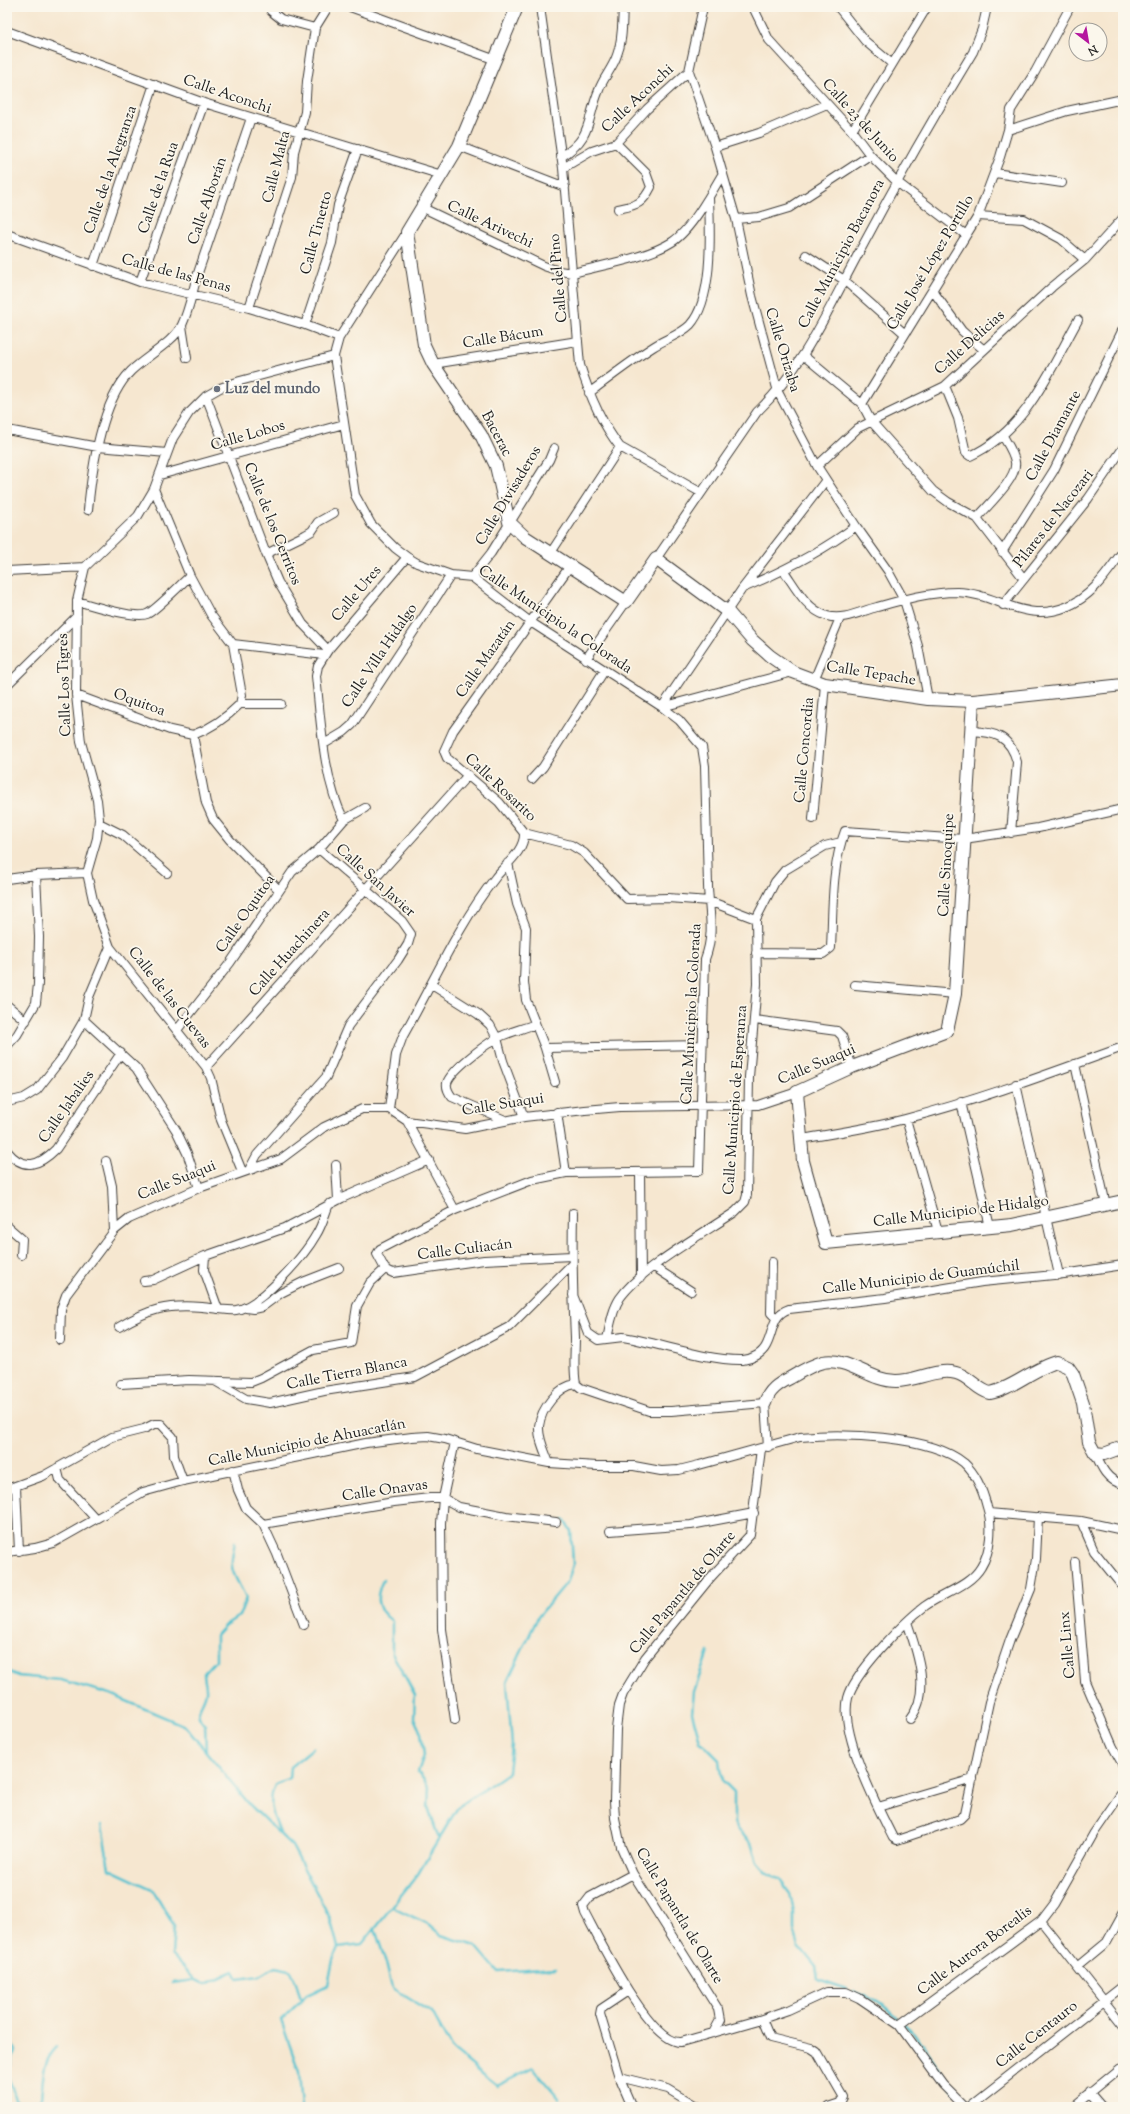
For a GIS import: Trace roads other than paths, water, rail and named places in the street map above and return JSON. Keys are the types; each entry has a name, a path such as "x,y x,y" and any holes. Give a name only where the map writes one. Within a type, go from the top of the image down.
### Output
{"street":[{"path":"271,11 281,19 315,28 328,7"},
{"path":"350,7 496,60"},
{"path":"407,232 459,146 517,7"},
{"name":"Calle del Pino","path":"540,7 563,168 580,365 589,393 611,436 620,447 700,492"},
{"path":"561,157 580,142 587,131 599,90 618,55 622,40 623,7"},
{"path":"689,71 703,7"},
{"name":"Calle 23 de Junio","path":"753,7 769,40 852,131 870,155 897,182 966,235"},
{"path":"838,7 865,41 891,63"},
{"path":"852,131 891,63 927,7"},
{"name":"Calle Municipio Bacanora","path":"656,559 700,492 757,412 778,392 804,356 897,182 973,52 982,29 987,7"},
{"name":"Calle José López Portillo","path":"862,404 978,216 995,173 1008,130 1011,110 1035,72 1070,7"},
{"name":"Calle Malta","path":"249,308 292,177 294,152 305,112 307,81 315,28"},
{"name":"Calle Aconchi","path":"7,31 204,103 442,175"},
{"name":"Calle Aconchi","path":"563,168 592,151 616,143 647,109 689,71"},
{"name":"Calle Orizaba","path":"689,71 715,147 736,219 752,296 778,392 817,466 856,526 888,571 904,600 918,646 928,699"},
{"name":"Calle de la Alegranza","path":"93,266 154,84"},
{"path":"1008,130 1067,111 1123,99"},
{"name":"Calle de la Rua","path":"140,282 204,103"},
{"path":"715,147 759,133 827,104"},
{"name":"Calle Alborán","path":"182,326 191,293 251,118"},
{"path":"616,143 646,174 651,187 645,198 638,204 618,209"},
{"path":"459,146 564,187"},
{"name":"Calle Tinetto","path":"305,325 332,243 338,205 358,149"},
{"path":"736,219 760,217 789,208 870,155"},
{"name":"Calle Arivechi","path":"421,207 544,266 559,271 573,273 658,249 674,241 709,198 723,173"},
{"path":"995,173 1062,183"},
{"path":"589,393 636,357 660,342 682,332 697,315 707,282 710,242 709,198"},
{"path":"978,216 1024,219 1061,239 1085,260"},
{"name":"Calle Delicias","path":"817,466 858,428 945,386 1052,287 1085,260 1123,218"},
{"name":"Calle Municipio la Colorada","path":"407,232 339,338 334,356 355,495 361,509 371,524 394,548 417,563 451,575 472,577 529,621 604,671 662,707 679,720 702,747 705,766 709,900 712,930 711,944 705,959 699,1171 640,1172"},
{"name":"Bacerac","path":"407,232 424,345 433,364 481,435 493,460 509,522"},
{"name":"Calle de las Penas","path":"7,234 140,282 249,308 305,325 339,338"},
{"path":"806,255 844,280 905,334"},
{"path":"932,291 962,331 984,350"},
{"path":"945,386 958,418 966,453 970,456 1003,436 1029,406 1078,320"},
{"path":"182,326 187,358"},
{"path":"88,510 90,486 103,420 116,389 131,371 174,335 182,326"},
{"name":"Calle Diamante","path":"1002,552 1054,470 1123,329"},
{"name":"Calle Bácum","path":"433,364 578,341"},
{"path":"7,571 85,567 138,516 154,489 173,438 189,413 206,396 220,388 240,381 334,356"},
{"path":"804,356 862,404 871,421 933,491 948,502 977,518 1024,579"},
{"name":"Calle de los Cerritos","path":"206,396 266,554 288,600 303,624 326,652"},
{"name":"Calle Lobos","path":"160,475 344,424"},
{"path":"7,430 98,447 167,453"},
{"path":"977,518 1000,493 1015,470 1016,462 1003,436"},
{"path":"550,554 620,447"},
{"name":"Calle Divisaderos","path":"472,577 491,553 549,460 554,448"},
{"name":"Pilares de Nacozari","path":"1003,605 1105,476 1123,448"},
{"path":"662,707 728,612 742,589 826,480"},
{"path":"154,489 190,576 211,615 233,644 242,695 240,704 226,718 209,729 193,735 206,802 214,819 230,840 279,890"},
{"path":"266,554 312,531 318,522 334,513"},
{"path":"509,522 525,537 626,602"},
{"path":"742,589 784,571 829,546 856,526"},
{"path":"784,571 806,603 827,616 840,618 904,600 958,592 1019,610 1039,613 1064,608 1082,600 1102,578 1123,551"},
{"name":"Calle Ures","path":"326,652 407,557"},
{"path":"586,659 656,559"},
{"name":"Calle Tepache","path":"656,559 728,612 752,640 770,656 793,672 825,684 928,699 973,701 1123,685"},
{"name":"Calle Mazatán","path":"444,751 453,731 529,621 570,566"},
{"name":"Calle Los Tigres","path":"85,567 77,602 76,695 81,742 98,800 99,823 97,838 87,873 93,900 110,947"},
{"name":"Calle Villa Hidalgo","path":"324,744 344,732 352,725 451,575"},
{"path":"77,602 138,615 147,614 190,576"},
{"path":"7,685 77,616"},
{"name":"Calle Concordia","path":"814,680 840,618"},
{"path":"233,644 326,652 318,666 316,676 328,780 336,804 344,820"},
{"path":"532,779 543,767 604,671"},
{"path":"662,707 793,672"},
{"name":"Calle Concordia","path":"813,818 825,684"},
{"name":"Oquitoa","path":"76,695 170,730 193,735"},
{"name":"Calle Sinoquipe","path":"947,1031 955,994 973,701"},
{"path":"240,704 281,704"},
{"path":"971,731 990,732 1000,736 1014,752 1017,762 1011,833"},
{"name":"Calle Rosarito","path":"444,751 447,758 499,802 524,833 571,846 584,853 627,899 668,898 709,900 756,919"},
{"name":"Calle Huachinera","path":"206,1068 368,889 468,775"},
{"name":"Calle Oquitoa","path":"177,1030 230,963 292,872 319,849 344,820 365,808"},
{"path":"756,953 823,954 831,948 835,874 841,842 845,831 964,839 1011,833 1123,809"},
{"path":"99,823 123,835 167,872"},
{"path":"388,1109 396,1055 402,1036 478,902 520,848 524,839 524,833"},
{"name":"Calle Municipio de Esperanza","path":"607,1339 615,1307 628,1289 654,1267 735,1212 745,1202 747,1195 748,1106 757,984 756,919 775,882 786,870 824,846 841,842"},
{"name":"Calle San Javier","path":"246,1170 257,1155 326,1077 348,1026 391,971 408,944 411,934 402,921 368,889 319,849"},
{"path":"508,863 517,904 526,928 524,982 526,1000 545,1048 555,1082"},
{"path":"7,879 36,875 87,873"},
{"path":"7,1046 26,1021 36,1003 38,984 36,875"},
{"path":"7,1102 24,1098 37,1090 62,1058 84,1020 89,997 110,947"},
{"name":"Calle de las Cuevas","path":"110,947 206,1068"},
{"path":"432,985 478,1014 490,1025 497,1038 503,1061 524,1117"},
{"path":"855,985 955,994"},
{"path":"7,1005 26,1021"},
{"path":"84,1020 121,1052 136,1068 176,1130 187,1153 199,1188"},
{"path":"755,1020 837,1030 842,1036 852,1067"},
{"path":"505,1120 452,1097 448,1092 447,1084 451,1076 497,1038 535,1024"},
{"name":"Calle Suaqui","path":"60,1340 61,1309 66,1295 114,1231 141,1213 199,1188 280,1159 324,1127 362,1109 388,1109 407,1121 465,1129 480,1128 505,1120 557,1112 620,1107 748,1106 765,1103 797,1092 852,1067 947,1031"},
{"path":"545,1048 702,1045"},
{"path":"797,1092 801,1139 866,1128 906,1119 1016,1084 1123,1047"},
{"name":"Calle Jabalies","path":"7,1151 19,1162 27,1165 36,1163 46,1158 56,1149 121,1052"},
{"path":"1075,1064 1106,1205"},
{"path":"206,1068 211,1078 221,1120 246,1170"},
{"path":"1016,1084 1059,1275"},
{"path":"961,1102 990,1227"},
{"path":"557,1112 566,1173"},
{"path":"906,1119 938,1231"},
{"path":"407,1121 455,1210"},
{"name":"Calle Municipio de Hidalgo","path":"801,1139 806,1174 826,1243 990,1227 1046,1218 1123,1201"},
{"path":"144,1281 153,1280 205,1256 284,1228 329,1204 428,1160"},
{"path":"106,1161 112,1186 114,1231"},
{"path":"336,1165 338,1200"},
{"path":"121,1384 160,1381 256,1381 313,1350 351,1343 357,1306 370,1283 385,1269 377,1254 380,1249 455,1210 519,1183 566,1173 640,1172 641,1277"},
{"path":"246,1308 267,1292 306,1250 317,1234 329,1204"},
{"path":"573,1213 572,1260 574,1373 578,1386"},
{"path":"7,1226 22,1239 21,1255"},
{"path":"205,1256 204,1270 218,1309"},
{"name":"Calle Culiacán","path":"385,1269 393,1273 484,1260 572,1260"},
{"name":"Calle Tierra Blanca","path":"215,1381 246,1399 270,1403 324,1391 415,1377 509,1327 572,1260"},
{"path":"573,1295 588,1333 598,1340 634,1339 724,1359 750,1358 761,1353 766,1346 776,1318 771,1313 772,1262"},
{"name":"Calle Municipio de Guamúchil","path":"776,1318 783,1311 789,1309 885,1298 982,1282 1059,1275 1123,1265"},
{"path":"654,1267 690,1291"},
{"path":"119,1327 151,1310 176,1306 234,1310 262,1307 281,1293 303,1282 339,1268"},
{"path":"549,1463 542,1445 539,1427 542,1414 553,1397 569,1384 649,1411 670,1411 765,1403 770,1391 776,1386 803,1370 824,1362 842,1363 888,1380 910,1380 943,1373 958,1374 990,1393 1036,1370 1057,1362 1068,1367 1073,1374 1083,1403 1089,1442 1094,1453 1105,1473 1114,1481 1123,1484"},
{"name":"Calle Papantla de Olarte","path":"713,2033 720,2020 718,2009 633,1874 621,1847 615,1818 616,1729 619,1705 623,1694 645,1658 711,1577 747,1540 752,1528 764,1448 765,1403"},
{"path":"7,1489 16,1488 57,1468 96,1444 112,1437 144,1429 154,1424 161,1424 167,1428 173,1437 174,1456 183,1481"},
{"name":"Calle Municipio de Ahuacatlán","path":"7,1552 35,1548 53,1543 143,1492 233,1470 366,1443 412,1437 428,1436 512,1457 549,1463 597,1466 634,1466 671,1470 699,1465 800,1437 831,1435 887,1438 923,1445 959,1460 965,1465 981,1490 989,1513 990,1538 988,1551 981,1568 974,1576 926,1606 907,1622 870,1662 857,1679 848,1698 846,1710 851,1734 868,1787 893,1838 897,1840 960,1819 965,1814 973,1779"},
{"path":"455,1442 442,1498 442,1629 455,1720"},
{"path":"1094,1453 1104,1454 1123,1447"},
{"path":"57,1468 60,1480 95,1518"},
{"path":"233,1470 238,1490 246,1508 263,1524 277,1554 304,1625"},
{"path":"16,1488 19,1550"},
{"name":"Calle Onavas","path":"263,1524 394,1502 442,1498 459,1507 506,1516 556,1522"},
{"path":"610,1531 691,1525 754,1513"},
{"path":"989,1513 1081,1521 1123,1530"},
{"path":"878,1807 973,1779 989,1702 1013,1633 1031,1589 1036,1559 1038,1517"},
{"path":"1081,1521 1094,1551 1123,1587"},
{"name":"Calle Linx","path":"1075,1562 1084,1681 1113,1747 1123,1765"},
{"path":"907,1622 914,1641 922,1687 921,1701 917,1710 910,1719"},
{"name":"Calle Aurora Borealis","path":"900,2025 1041,1921 1054,1904 1088,1843 1123,1791"},
{"path":"633,1874 590,1897 583,1906 585,1913 628,1991 658,2031 673,2042 686,2041 762,2019 788,2010 818,1995 834,1991 846,1992 859,1998 900,2025 943,2085 965,2107"},
{"path":"1078,1966 1107,1942 1123,1913"},
{"path":"1041,1921 1123,2025"},
{"name":"Calle Centauro","path":"969,2107 1123,1986"},
{"path":"628,1991 602,2009 600,2014 619,2076 632,2107"},
{"path":"762,2019 770,2038 811,2048 821,2056 843,2097 840,2103 828,2107"},
{"path":"1073,2107 1123,2066"},
{"path":"619,2076 668,2089 698,2107"},
{"path":"1090,2092 1103,2107"}],"waterway":[{"path":"302,2107 299,2072 281,2020 307,1995 328,1985 333,1960 338,1947 362,1944 418,1874 458,1807 509,1772 512,1745 507,1682 538,1617 568,1581 573,1564 571,1531 564,1519"},
{"path":"206,1751 205,1725 199,1716 206,1692 204,1673 216,1660 216,1635 225,1625 239,1616 246,1598 233,1572 232,1560 235,1542"},
{"path":"383,1580 380,1586 378,1602 382,1612 392,1621 392,1653 415,1695 414,1718 421,1733 424,1755 418,1772 429,1787 428,1807 439,1839"},
{"path":"708,1652 694,1691 692,1713 700,1741 720,1761 723,1781 734,1792 734,1823 752,1846 757,1861 766,1872 780,1880 790,1894 794,1912 794,1930 799,1946 816,1967 818,1979 847,1989"},
{"path":"7,1671 18,1676 61,1680 110,1694 185,1726 250,1805 292,1846 330,1918 338,1947"},
{"path":"280,1833 273,1815 271,1803 275,1785 289,1778 290,1767 313,1748"},
{"path":"102,1825 109,1869 152,1889 174,1926 172,1955 195,1980"},
{"path":"393,1907 428,1924 441,1935 476,1946 498,1972 556,1968"},
{"path":"375,1929 392,1988 432,2013 452,2049 497,2086 533,2068 559,2099"},
{"path":"172,1983 195,1980 206,1984 234,1971 238,1979 259,1976 275,1967 290,1970 296,1982 301,2000"},
{"path":"854,1991 870,1997 885,2007 914,2033 954,2091"},
{"path":"7,2032 15,2051 7,2075 19,2107"},
{"path":"30,2107 41,2099 44,2071 48,2058 57,2047"}],"place":[{"name":"Luz del mundo","path":"217,389"}]}
